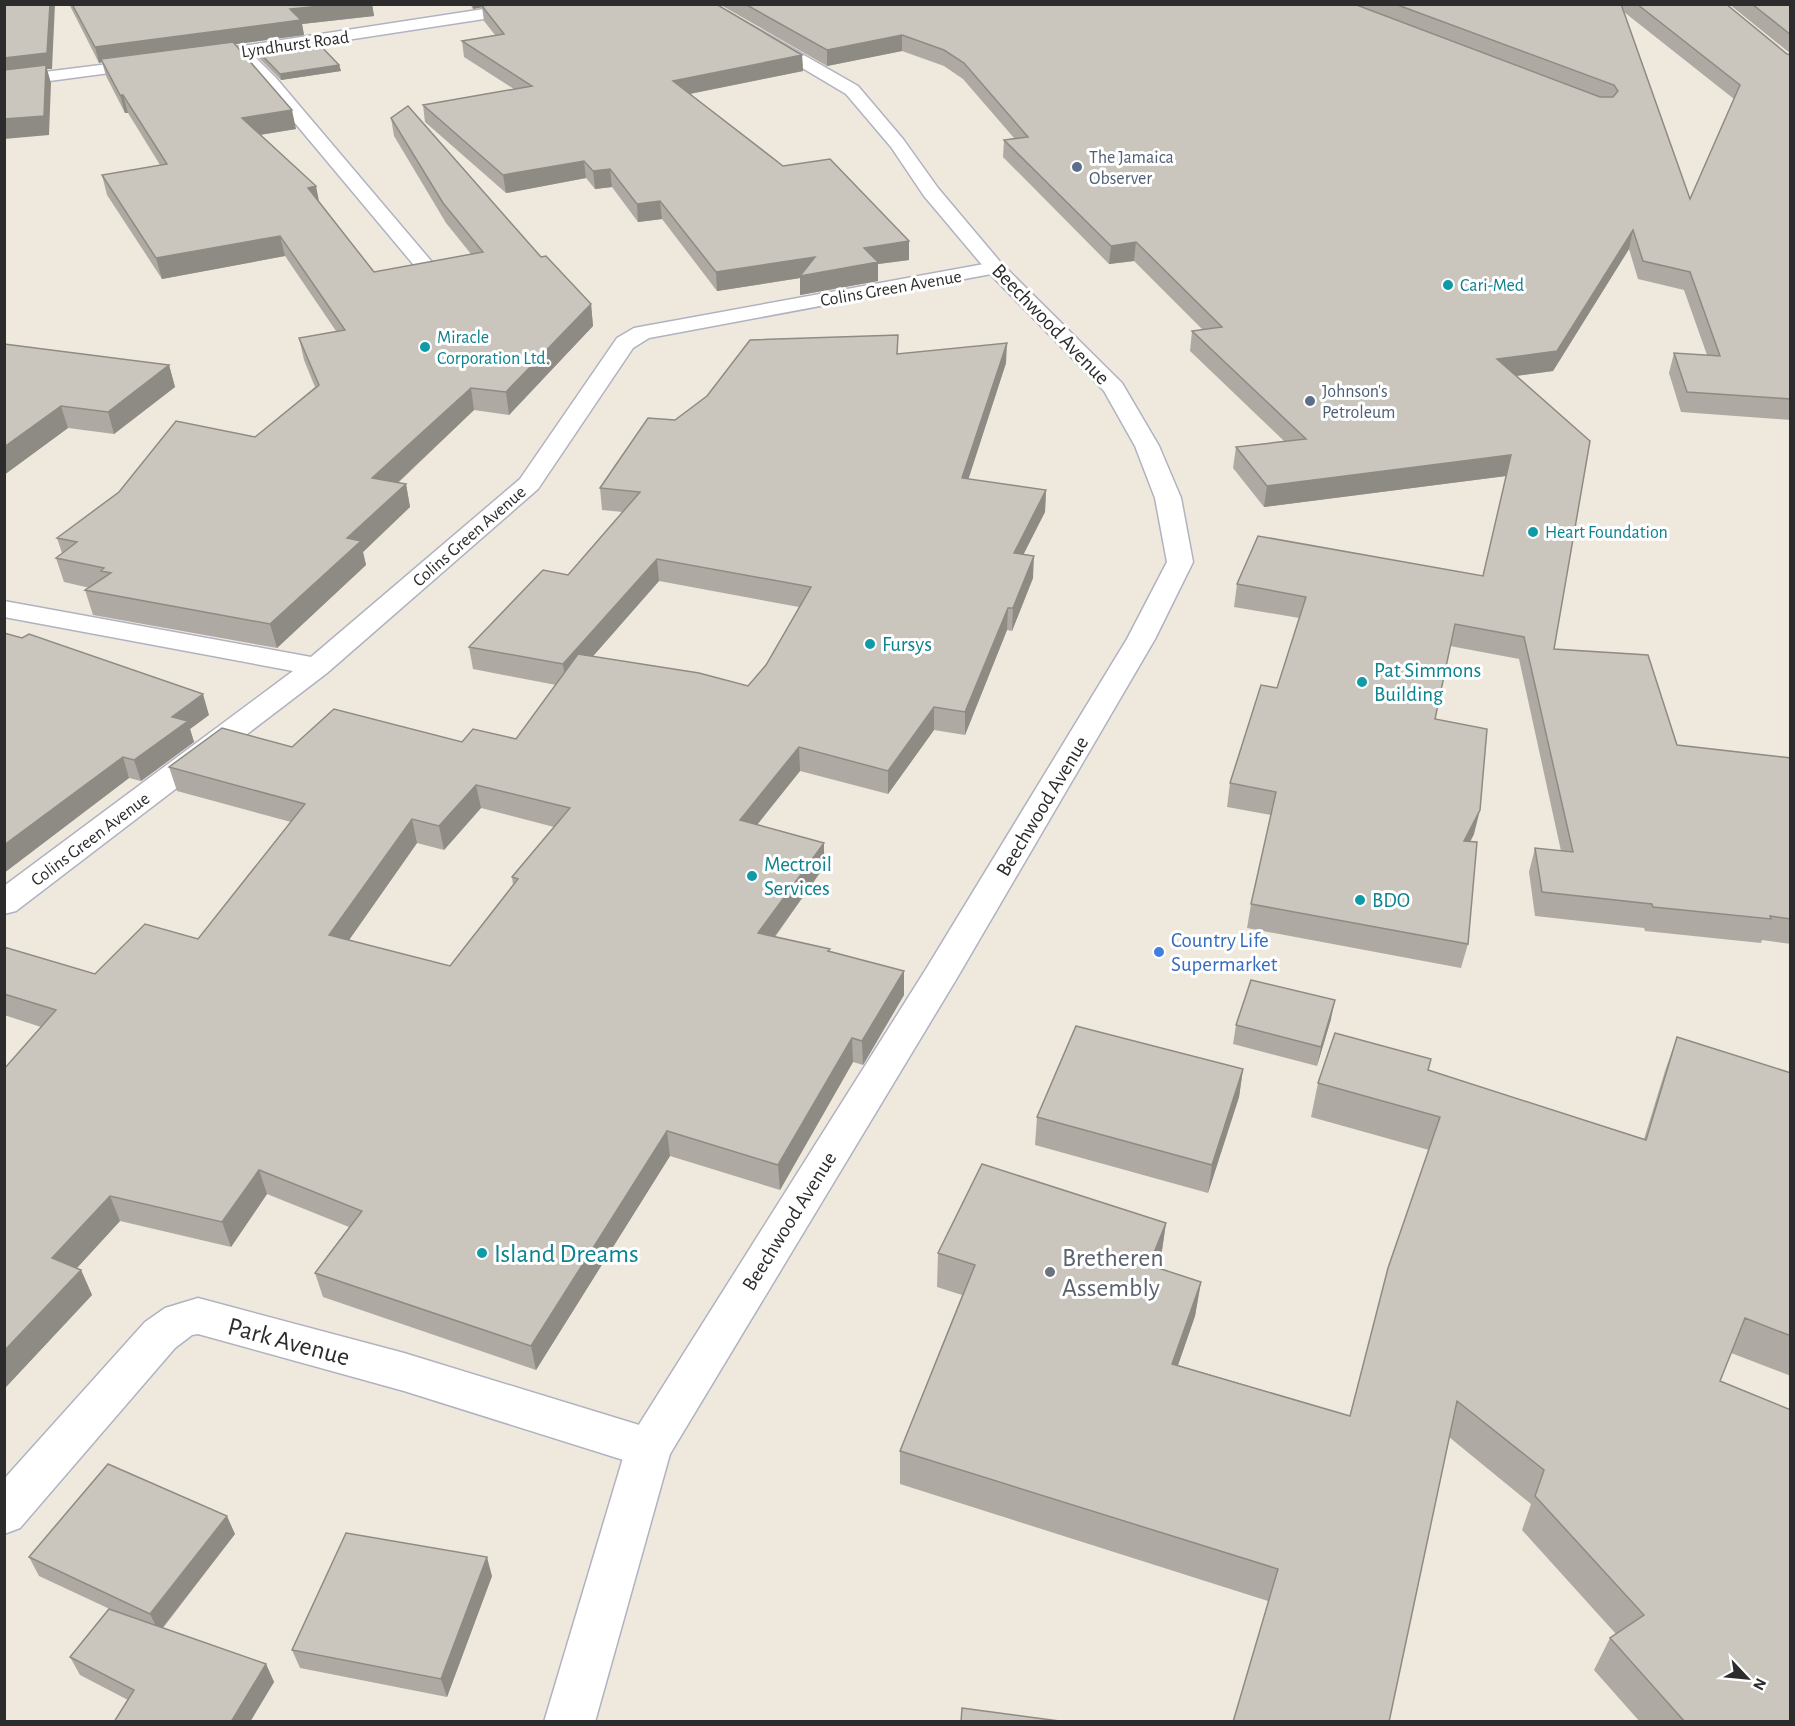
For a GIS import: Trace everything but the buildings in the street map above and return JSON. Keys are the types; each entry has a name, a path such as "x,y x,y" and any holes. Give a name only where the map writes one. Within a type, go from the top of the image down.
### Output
{"street":[{"name":"Lyndhurst Road","path":"183,60 549,4"},
{"name":"Beechwood Avenue","path":"569,1722 648,1448 945,968 1141,639 1180,562 1168,498 1147,447 1114,388 996,268 931,192 897,143 852,90 702,4"},
{"path":"241,52 270,82 425,266"},
{"path":"4,82 160,63"},
{"name":"Colins Green Avenue","path":"4,903 317,667 529,484 625,343 642,333 996,268"},
{"path":"4,609 317,667"},
{"name":"Park Avenue","path":"4,1513 160,1335 180,1320 198,1316 404,1372 648,1448"}],"place":[{"name":"The Jamaica Observer","path":"1077,167"},
{"name":"Cari-Med","path":"1448,285"},
{"name":"Miracle Corporation Ltd.","path":"425,347"},
{"name":"Johnson's Petroleum","path":"1310,401"},
{"name":"Heart Foundation","path":"1533,532"},
{"name":"Fursys","path":"870,644"},
{"name":"Pat Simmons Building","path":"1362,682"},
{"name":"Mectroil Services","path":"752,876"},
{"name":"BDO","path":"1360,900"},
{"name":"Country Life Supermarket","path":"1159,952"},
{"name":"Island Dreams","path":"482,1253"},
{"name":"Bretheren Assembly","path":"1050,1272"}]}
